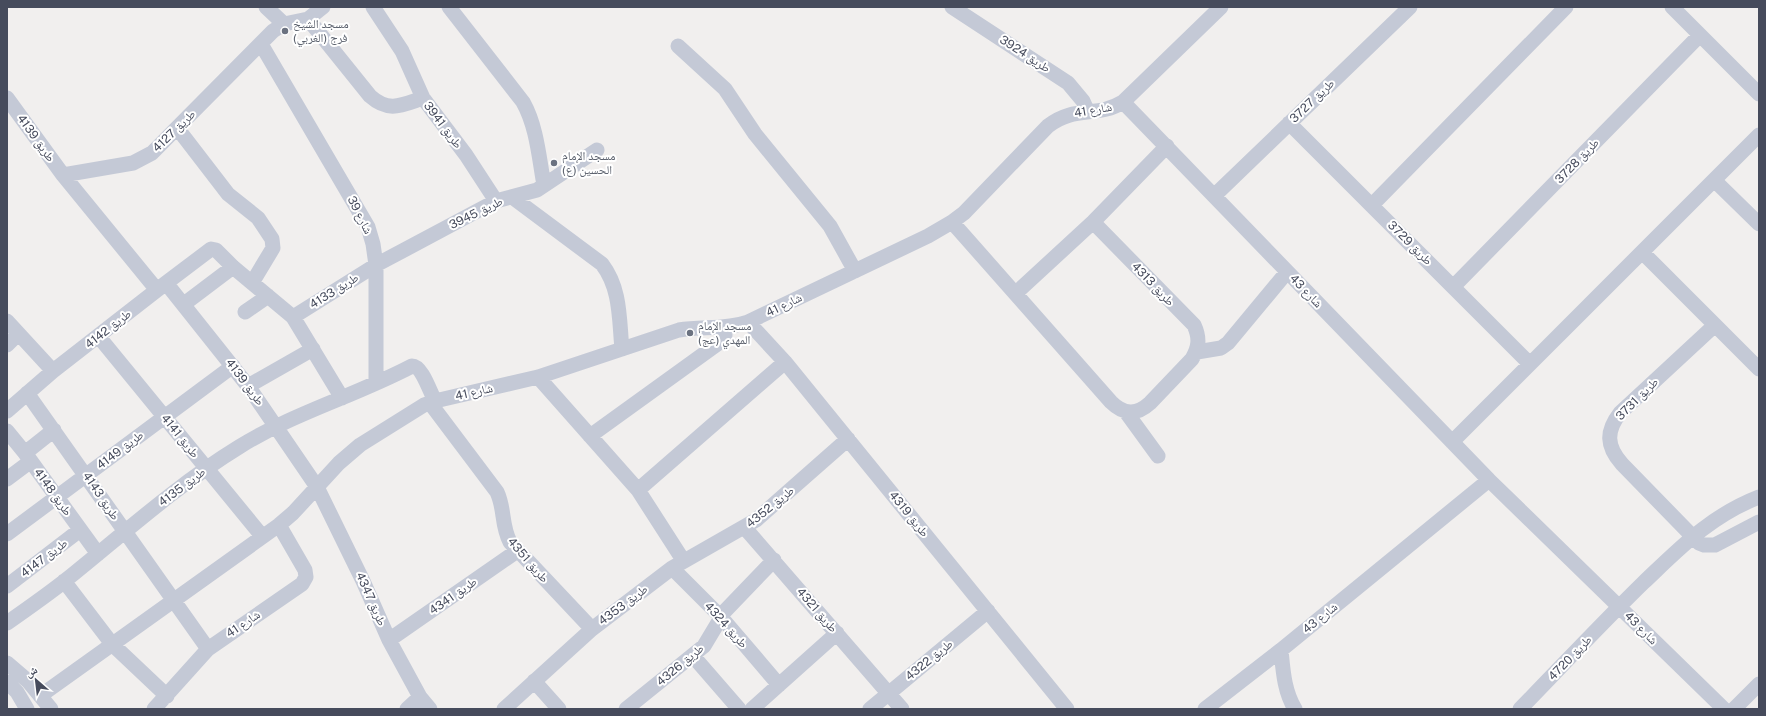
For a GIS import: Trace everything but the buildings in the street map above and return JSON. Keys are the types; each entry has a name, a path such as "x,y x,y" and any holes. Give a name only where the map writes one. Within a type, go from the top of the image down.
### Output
{"street":[{"path":"266,7 284,24"},
{"path":"261,44 273,30 284,24 308,18 323,7"},
{"path":"373,7 402,51 423,98"},
{"path":"449,7 523,102 529,112 534,130 544,185"},
{"name":"طريق 3924","path":"952,7 1068,83 1080,96 1088,112"},
{"name":"شارع 41","path":"40,696 279,524 293,513 339,463 360,445 432,402 538,376 679,330 722,328 748,322 928,236 952,222 975,203 1048,126 1066,115 1114,108 1124,102 1221,7"},
{"name":"طريق 3727","path":"1215,195 1410,7"},
{"path":"1372,205 1566,7"},
{"path":"1672,7 1759,94"},
{"name":"طريق 3941","path":"308,18 370,96 377,102 386,106 395,107 423,98 466,155 496,201"},
{"name":"طريق 3728","path":"1453,287 1700,35"},
{"name":"طريق 4127","path":"63,175 123,165 138,161 152,153 178,129 261,44"},
{"name":"شارع 39","path":"261,44 368,227 373,244 376,265 376,383"},
{"path":"678,46 725,89 755,134 830,226 855,271"},
{"name":"طريق 4139","path":"7,98 63,175 161,286 184,304 248,386 317,486"},
{"name":"شارع 43","path":"1124,102 1489,480 1724,709"},
{"name":"طريق 3729","path":"1289,123 1530,364"},
{"path":"178,129 228,194 258,218 272,239 273,248 252,283"},
{"path":"1452,442 1759,135"},
{"path":"1016,293 1093,222 1167,146"},
{"name":"طريق 3945","path":"376,265 496,201 528,193 544,185 597,150"},
{"path":"1714,180 1759,224"},
{"path":"512,197 597,260 610,274 615,286 622,348"},
{"path":"952,222 1118,409 1126,412 1135,412 1144,409 1197,352 1221,348 1228,343 1287,272"},
{"name":"طريق 4313","path":"1093,222 1194,326 1198,334 1199,343 1197,352"},
{"name":"طريق 4142","path":"7,411 53,371 99,337 161,286 212,249 216,250 233,267"},
{"path":"1642,252 1759,369"},
{"name":"طريق 4133","path":"293,317 376,265"},
{"path":"184,304 233,267 293,317 342,398"},
{"path":"245,312 268,296"},
{"path":"7,321 53,371"},
{"name":"طريق 4319","path":"748,322 785,362 1067,709"},
{"name":"طريق 3731","path":"1715,325 1620,413 1614,422 1610,433 1610,444 1615,455 1699,543 1709,546 1715,545 1759,522"},
{"path":"590,436 723,340 725,334 722,328"},
{"path":"7,345 18,334"},
{"name":"طريق 4141","path":"99,337 262,536"},
{"path":"248,386 313,349"},
{"path":"638,490 785,362"},
{"name":"طريق 4149","path":"7,534 233,366"},
{"path":"376,383 415,366 420,370 432,402"},
{"path":"538,376 638,490 677,564"},
{"name":"طريق 4135","path":"7,623 64,581 125,531 207,468 239,446 277,426 376,383"},
{"name":"طريق 4143","path":"27,393 87,475 173,599"},
{"name":"طريق 4351","path":"432,402 497,492 502,506 503,525 506,534 517,551 592,629"},
{"path":"1126,412 1158,456"},
{"path":"7,480 54,430"},
{"name":"طريق 4148","path":"7,431 28,457 98,554"},
{"name":"طريق 4352","path":"677,564 745,528 761,516 848,439"},
{"name":"شارع 43","path":"1206,709 1281,650 1489,480"},
{"name":"طريق 4347","path":"317,486 363,581 389,640 420,697 430,709"},
{"path":"1619,606 1692,536 1719,517 1759,497"},
{"name":"شارع 41","path":"154,709 208,650 302,584 304,581 305,570 279,524"},
{"name":"طريق 4321","path":"745,528 902,709"},
{"name":"طريق 4147","path":"7,586 80,530"},
{"name":"طريق 4341","path":"389,640 517,551"},
{"name":"طريق 4326","path":"626,709 693,656 709,640 720,617 774,560"},
{"name":"طريق 4324","path":"677,564 720,617 779,685"},
{"name":"طريق 4353","path":"504,709 592,629 677,564"},
{"path":"64,581 112,644 167,696"},
{"path":"173,599 208,650"},
{"name":"طريق 4720","path":"1520,709 1619,606"},
{"name":"طريق 4322","path":"870,709 988,611"},
{"path":"752,709 837,633"},
{"path":"1281,650 1284,681 1290,702 1295,709"},
{"path":"693,656 739,709"},
{"path":"7,663 28,681 51,709"},
{"path":"534,681 559,709"},
{"path":"7,682 17,692 27,709"},
{"path":"1734,709 1759,684"},
{"path":"407,709 420,697"}],"place":[{"name":"مسجد الشيخ فرج (الغربي)","path":"285,31"},
{"name":"مسجد الإمام الحسين (ع)","path":"554,163"},
{"name":"مسجد الإمام المهدي (عج)","path":"690,333"}]}
